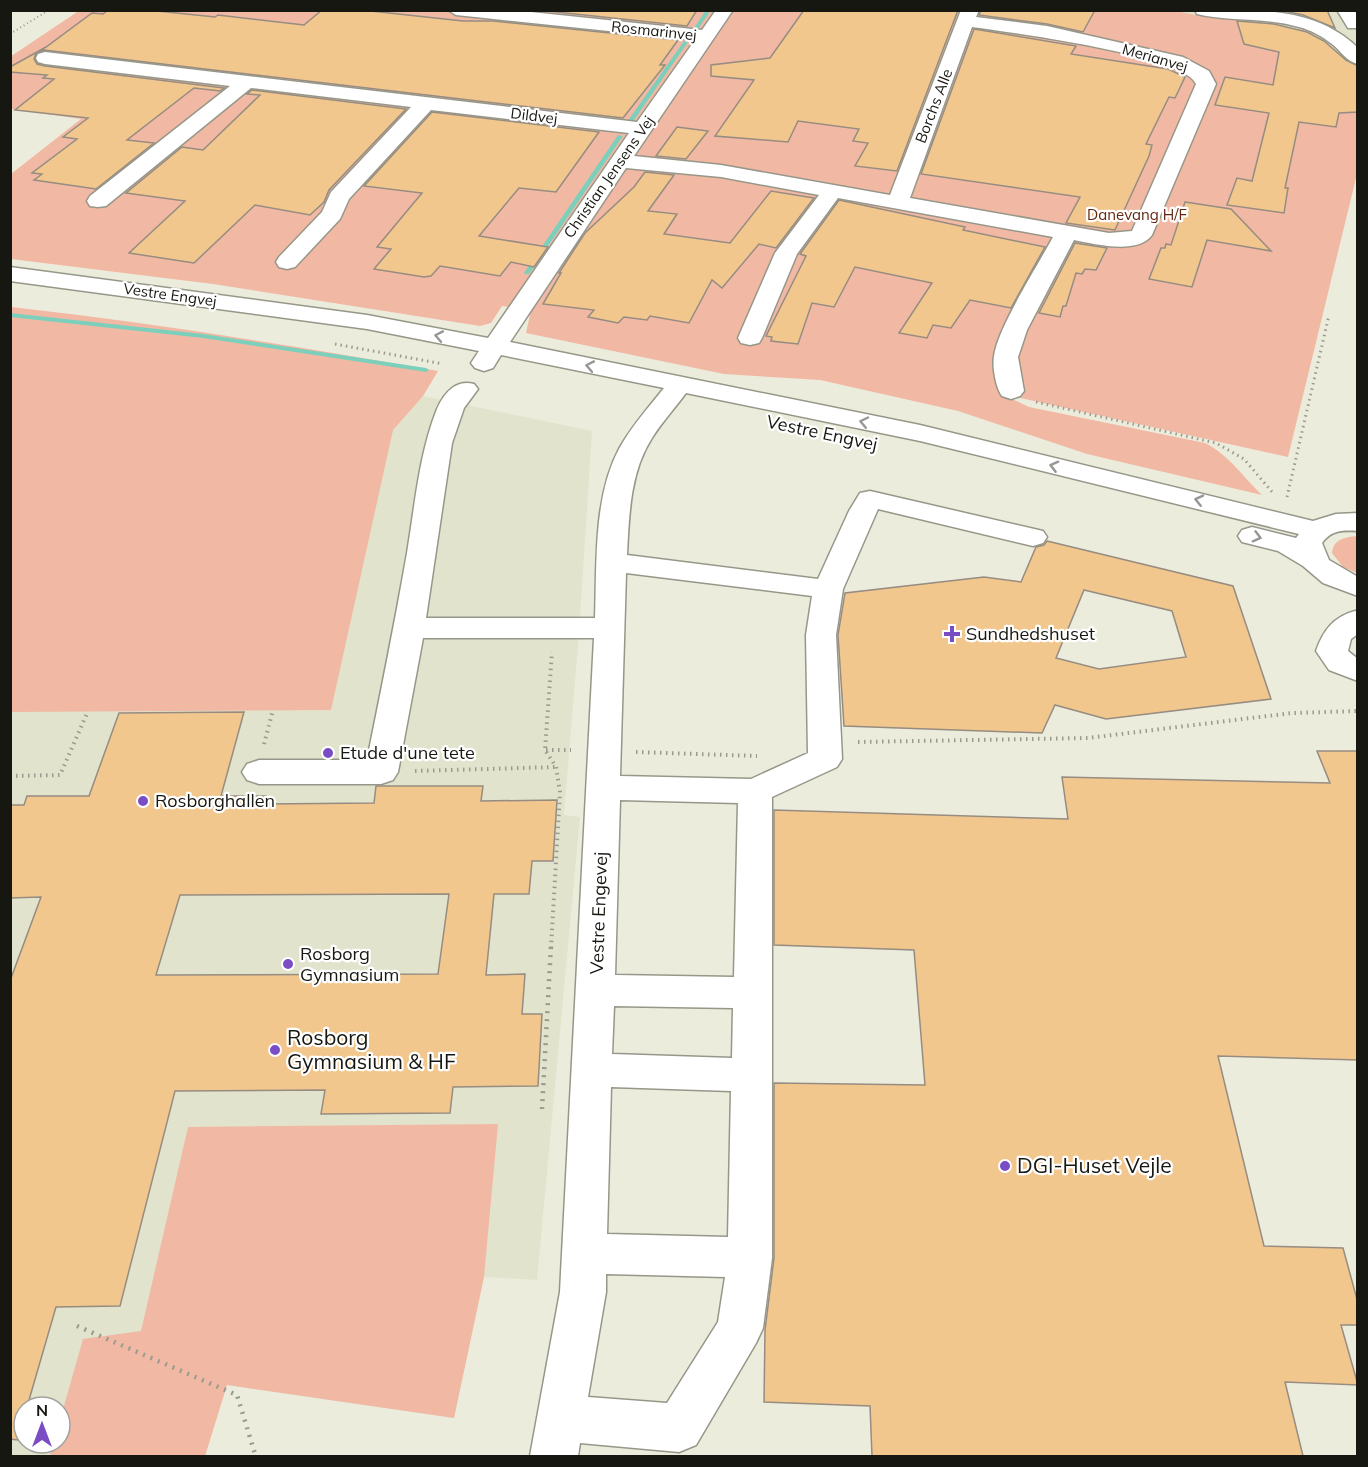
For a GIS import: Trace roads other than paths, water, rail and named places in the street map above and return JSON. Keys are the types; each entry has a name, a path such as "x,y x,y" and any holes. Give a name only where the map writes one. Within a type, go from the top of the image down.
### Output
{"street":[{"name":"Rosmarinvej","path":"456,10 708,36"},
{"name":"Christian Jensens Vej","path":"490,355 547,266 725,10"},
{"path":"1203,10 1282,17 1317,26 1332,35 1358,59"},
{"name":"Borchs Alle","path":"898,201 968,16"},
{"name":"Merianvej","path":"620,161 721,171 898,201 1066,234 1109,240 1126,240 1141,235 1206,84 1202,75 1176,61 1047,31 968,16"},
{"path":"1317,26 1352,16"},
{"name":"Dildvej","path":"45,58 642,129"},
{"path":"98,201 247,82"},
{"path":"287,262 332,214 339,197 426,103"},
{"path":"750,338 786,253 833,191"},
{"path":"1011,391 1006,357 1015,330 1066,234"},
{"name":"Vestre Engvej","path":"10,274 147,291 329,319 417,350 490,355 674,392 920,433 1301,529 1288,545 1034,479 674,392"},
{"path":"259,772 381,772 409,628 440,443 451,407 465,389"},
{"name":"Vestre Engevej","path":"554,1456 583,1292 609,628 618,490 627,461 639,437 674,392"},
{"path":"605,770 755,791 825,759 821,635 828,589 870,499 1033,537"},
{"path":"1358,522 1337,522 1301,529 1328,574 1356,586 1353,604 1356,622 1337,635 1332,651 1340,663 1358,671"},
{"path":"612,562 828,589"},
{"path":"409,628 609,628"},
{"path":"559,1418 679,1428 740,1328 750,1258 755,791"},
{"path":"596,990 753,993"},
{"path":"592,1070 752,1075"},
{"path":"584,1253 750,1258"}],"waterway":[{"path":"694,31 709,10"},
{"path":"630,122 686,42"},
{"path":"527,273 620,136"},
{"path":"10,315 203,336 426,370"}],"place":[{"name":"Sundhedshuset","path":"952,634"},
{"name":"Etude d'une tete","path":"328,753"},
{"name":"Rosborghallen","path":"143,801"},
{"name":"Rosborg Gymnasium","path":"288,964"},
{"name":"Rosborg Gymnasium & HF","path":"275,1050"},
{"name":"DGI-Huset Vejle","path":"1005,1166"}],"park label":[{"name":"Danevang H/F","path":"1137,215"}]}
